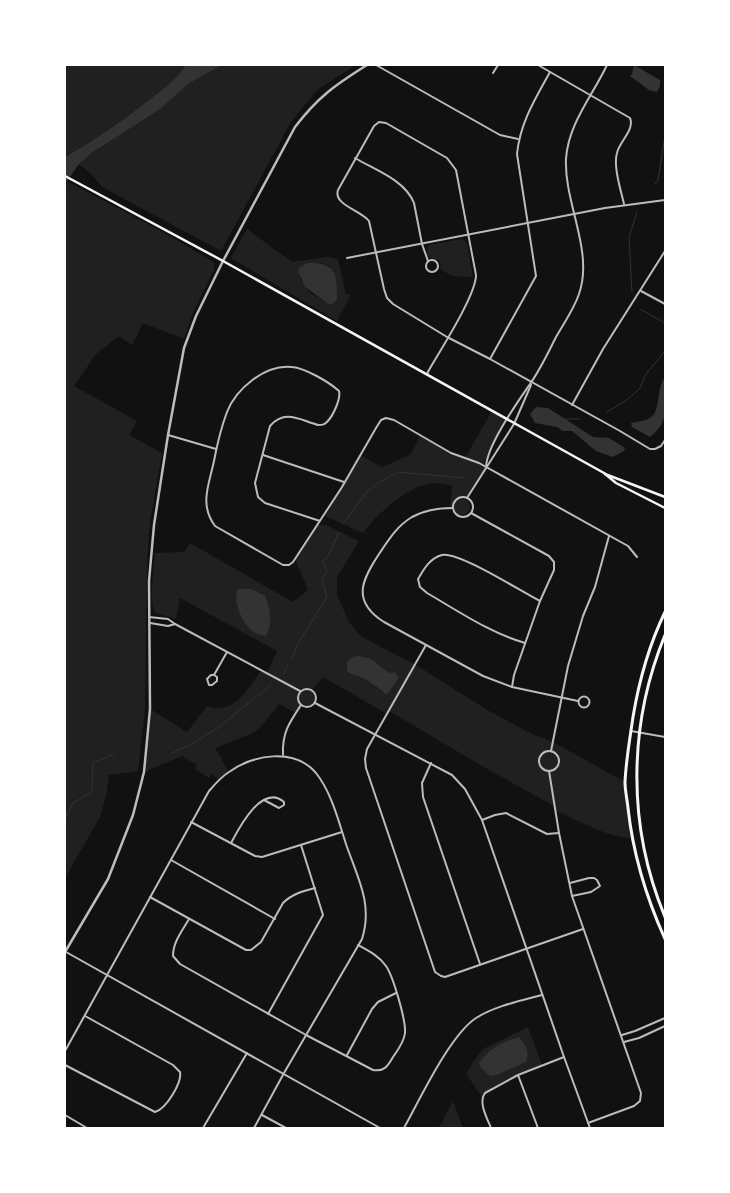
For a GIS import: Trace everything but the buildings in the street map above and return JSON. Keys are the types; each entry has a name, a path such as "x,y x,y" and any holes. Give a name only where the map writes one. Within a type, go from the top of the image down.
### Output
{"highway":[{"path":"665,612 644,666 631,731 625,782 631,833 637,862 647,896 665,939"},
{"path":"665,635 652,669 643,705 639,732 637,785 640,824 652,882 665,917"}],"main road":[{"path":"65,176 223,261 604,473 616,483 665,508"},
{"path":"604,473 665,498"}],"street":[{"path":"367,65 327,91 308,109 295,127 223,261 196,316 184,348 154,524 149,581 150,682 144,772 133,815 108,879 65,952 380,1128"},
{"path":"376,65 500,135 518,139"},
{"path":"493,74 498,65"},
{"path":"538,65 627,115 632,121 616,155 624,205"},
{"path":"486,467 486,458 510,414 531,383 576,302 582,286 584,264 566,159 576,122 607,65"},
{"path":"490,359 536,276 518,169 518,139 524,118 550,72"},
{"path":"427,374 447,337 476,282 456,170 447,158 383,122 376,123 336,195 339,200 366,217 371,225 387,298 400,309 447,337 490,359 650,449 656,449 665,440"},
{"path":"355,158 398,183 408,191 414,203 422,244 428,261 426,266 428,271 433,273 439,266 437,261 428,261"},
{"path":"347,258 574,214 665,200"},
{"path":"572,405 603,349 665,251"},
{"path":"640,291 665,304"},
{"path":"320,521 265,503 258,497 255,483 270,426 275,420 288,416 318,425 323,424 327,422 339,401 339,391 304,370 291,367 272,370 261,374 238,392 227,411 216,449 205,504 208,517 215,526 261,553 286,565 293,562 320,521 381,420 386,418 394,420 450,453 486,467 628,546 636,557"},
{"path":"467,498 514,424 531,383"},
{"path":"168,435 216,449"},
{"path":"263,455 344,482"},
{"path":"461,496 467,498 472,504 471,513 467,516 460,516 454,513 453,503 461,496"},
{"path":"452,508 440,508 420,513 398,527 363,582 365,601 375,616 483,676 512,687 578,701"},
{"path":"471,513 549,556 554,562 554,570 540,601 512,687"},
{"path":"551,751 561,697 575,641 595,587 609,536"},
{"path":"525,643 497,632 427,593 420,587 418,579 427,564 435,558 448,554 466,560 540,601"},
{"path":"149,617 168,619 300,691"},
{"path":"149,623 168,626 175,624"},
{"path":"426,645 367,749 365,759 366,768 433,968 438,975 445,977 583,929"},
{"path":"214,676 227,652"},
{"path":"211,675 214,676 217,677 217,681 209,685 206,679 211,675"},
{"path":"307,688 312,690 316,694 315,703 312,706 306,707 301,705 298,700 300,691 307,688"},
{"path":"581,697 585,697 589,700 590,704 583,708 579,705 578,701 581,697"},
{"path":"315,703 452,775 470,797 482,820 590,1128"},
{"path":"283,756 282,742 286,729 301,705"},
{"path":"631,731 665,737"},
{"path":"548,771 555,769 559,760 557,754 551,751 545,752 540,760 541,766 548,771 572,896 622,1035 641,1096 640,1101 634,1106 588,1123"},
{"path":"65,1051 209,791 229,772 249,761 283,756 307,765 316,772 329,797 342,832 364,897 367,910 365,930 254,1128"},
{"path":"431,763 422,783 422,797 480,964"},
{"path":"231,843 242,822 254,807 264,800 276,797 284,802 284,805 282,808 279,808 264,800"},
{"path":"482,820 506,813 547,834 559,833"},
{"path":"191,822 255,856 262,857 342,832"},
{"path":"268,1014 322,919 322,911 301,845"},
{"path":"171,860 274,919"},
{"path":"569,883 594,878 600,886 595,890 572,896"},
{"path":"150,897 246,950 250,950 261,942 287,899 292,895 315,888"},
{"path":"189,919 175,944 174,956 176,961 306,1035 373,1070 382,1070 388,1066 404,1040 404,1019 388,968 372,952 358,945"},
{"path":"346,1055 372,1009 378,1002 396,993"},
{"path":"404,1128 456,1038 475,1018 542,995"},
{"path":"65,1065 155,1112 165,1106 180,1079 180,1072 173,1065 85,1016"},
{"path":"622,1035 665,1018"},
{"path":"624,1042 639,1038 665,1026"},
{"path":"203,1128 246,1052"},
{"path":"491,1128 482,1096 492,1088 518,1075 564,1057"},
{"path":"518,1075 538,1128"},
{"path":"65,1115 87,1128"},
{"path":"262,1115 286,1128"}],"shaded area":[{"path":"65,65 186,65 169,84 139,108 98,137 65,157"},
{"path":"186,65 222,65 188,84 160,109 93,152 79,164 65,184 65,157 98,137 139,108 169,84"},
{"path":"222,65 356,65 317,90 291,122 221,251 102,187 79,164 188,84"},
{"path":"634,65 660,80 657,92 649,90 630,76"},
{"path":"68,182 154,227 212,261 214,269 193,313 184,339 143,323 132,345 119,336 96,354 74,386 137,421 129,435 162,453 150,523 147,561 145,710 138,771 109,775 106,797 100,817 65,878 65,186"},
{"path":"247,229 292,262 328,257 338,259 346,294 351,294 337,321 231,258","holes":["321,263 329,266 334,273 327,303 309,292 300,278"]},
{"path":"462,239 467,243 473,277 452,276 440,269 441,264 439,260 429,258 427,255 429,245"},
{"path":"308,263 325,265 333,272 337,284 337,300 331,305 305,287 298,271 300,267"},
{"path":"665,377 666,403 664,418 657,431 650,437 632,427 631,423 650,418 656,411 660,387"},
{"path":"536,407 548,408 593,437 609,438 625,448 624,451 613,457 596,451 572,431 563,431 557,427 535,423 530,414"},
{"path":"492,411 507,420 482,466 486,467 467,498 457,498 452,508 450,508 452,485 432,483 413,489 393,502 363,533 325,516 360,455 382,467 410,455 420,436 451,453 465,458"},
{"path":"462,499 470,507 462,515 454,507"},
{"path":"318,525 326,525 359,541 337,577 337,595 349,622 360,636 416,665 489,711 534,735 553,742 625,782 632,838 603,832 555,810 554,806 389,711 387,714 323,677 313,689 316,698 312,706 306,707 301,705 296,713 279,704 259,729 215,748 222,757 221,759 229,772 219,780 212,774 209,778 195,769 197,765 182,756 144,772 150,709 187,732 207,706 225,707 239,699 261,670 267,673 277,651 180,598 176,619 155,613 152,593 155,553 184,552 190,543 293,602 308,590 295,559"},
{"path":"238,589 251,589 265,596 270,616 270,627 266,636 253,631 244,622 237,605 236,594"},
{"path":"357,656 373,660 390,673 395,672 399,677 389,692 386,694 369,681 347,671 347,662"},
{"path":"528,1027 542,1065 493,1087 482,1097 466,1074 473,1062 483,1049"},
{"path":"519,1037 526,1048 526,1062 490,1076 482,1069 479,1063 487,1053 502,1043"},
{"path":"453,1101 463,1128 439,1128"}],"waterway":[{"path":"655,184 658,180 665,136"},
{"path":"632,292 629,237 637,212"},
{"path":"640,309 665,323"},
{"path":"607,412 627,400 640,388 646,374 665,351"},
{"path":"563,419 580,419"},
{"path":"343,524 366,493 378,483 398,472 465,478"},
{"path":"291,660 299,642 327,597 322,579 327,571 322,562 327,558 339,532"},
{"path":"284,674 288,665"},
{"path":"172,753 190,745 219,727 271,685"},
{"path":"65,819 73,803 92,792 93,763 114,754"}]}
